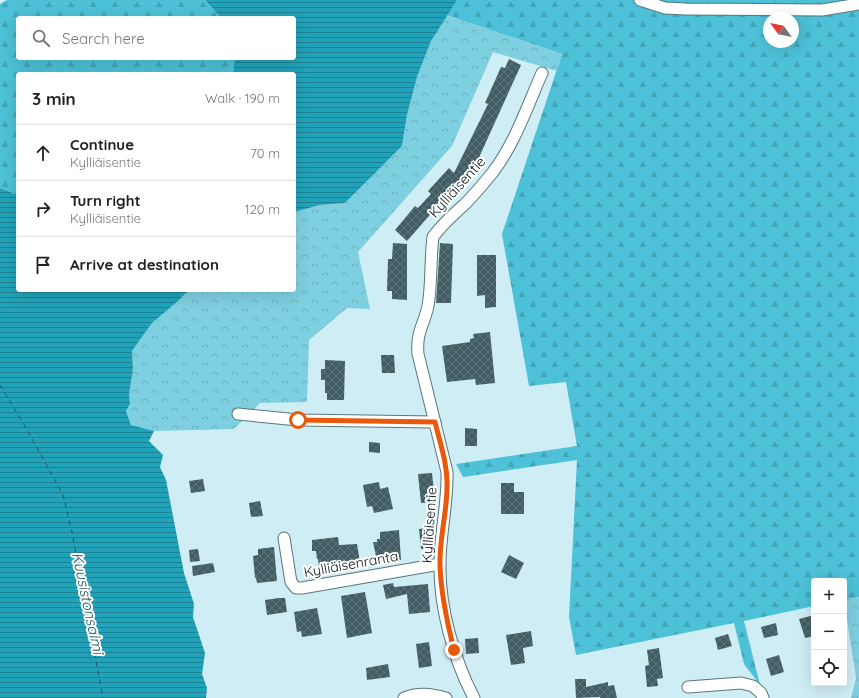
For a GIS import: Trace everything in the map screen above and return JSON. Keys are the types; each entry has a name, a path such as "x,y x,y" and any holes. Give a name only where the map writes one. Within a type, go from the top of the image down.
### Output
{"street":[{"path":"640,0 665,8 686,9 822,10 859,4"},
{"name":"Kylliäisentie","path":"474,698 454,650 447,623 442,593 440,564 441,536 448,488 447,472 418,354 417,342 429,301 433,238 448,219 480,188 497,166 513,139 542,73"},
{"path":"238,414 298,420 435,422"},
{"name":"Kylliäisenranta","path":"284,538 291,582 296,588 440,564"},
{"path":"688,687 741,683 753,686 761,693 763,698"},
{"path":"404,698 426,693 446,698"}],"green space":[{"path":"7,0 205,0 219,16 16,16 16,60 235,60 233,72 16,72 16,194 0,188 0,4"},
{"path":"457,0 859,0 859,597 847,599 847,578 811,578 811,607 744,621 760,685 744,664 734,623 576,655 569,617 577,460 463,477 456,464 577,446 566,382 529,386 502,234 562,54 446,15"},
{"path":"446,15 562,54 557,71 493,52 452,146 358,252 370,309 347,308 309,340 307,402 260,403 234,429 154,431 131,425 126,411 130,404 128,394 133,369 132,351 152,323 187,292 296,292 296,211 320,205 345,203 402,146 407,115 417,77 431,41"},
{"path":"859,597 859,698 851,698 856,678 847,620 847,599"}],"water":[{"path":"205,0 457,0 431,41 417,77 407,115 402,146 345,203 320,205 296,211 296,72 233,72 235,60 296,60 296,16 219,16"},
{"name":"Kuusistonsalmi","path":"0,188 16,194 16,292 187,292 152,323 132,351 133,369 129,394 130,404 126,411 131,425 154,431 149,441 163,455 160,467 166,480 184,573 194,604 193,617 205,653 202,674 207,688 206,698 0,698"}],"building":[{"path":"509,59 521,65 476,164 407,241 395,230 415,206 418,208 431,194 428,191 449,168 454,173 488,104 485,103 501,67 505,68"},
{"path":"393,243 407,244 407,300 392,299 392,291 387,291 388,259 392,259"},
{"path":"440,243 453,244 451,303 436,303"},
{"path":"477,255 496,255 496,307 485,308 485,295 477,296"},
{"path":"490,332 495,383 476,385 475,379 447,382 442,346 470,342 470,339 474,338 473,334"},
{"path":"381,355 394,355 395,373 382,373"},
{"path":"325,360 345,361 344,400 327,400 327,393 325,393 325,380 321,380 321,369 325,369"},
{"path":"465,428 477,429 477,446 465,446"},
{"path":"369,442 380,443 380,453 369,452"},
{"path":"432,473 435,502 421,503 418,474"},
{"path":"203,479 205,491 191,493 189,481"},
{"path":"379,482 380,489 388,487 393,509 374,513 372,506 367,507 363,485"},
{"path":"501,483 514,483 514,492 524,492 524,514 501,514"},
{"path":"260,501 263,516 251,517 249,503"},
{"path":"429,528 431,548 421,549 419,529"},
{"path":"399,530 401,560 377,561 373,542 377,542 377,539 380,539 380,532"},
{"path":"338,537 339,545 357,544 360,562 319,567 316,551 312,551 312,540"},
{"path":"274,547 277,581 257,583 255,578 253,556 258,555 258,549"},
{"path":"198,549 200,561 190,562 189,550"},
{"path":"509,555 524,563 516,579 501,572"},
{"path":"213,563 215,572 193,576 192,566"},
{"path":"393,583 394,587 428,584 430,612 409,614 407,594 386,599 383,585"},
{"path":"365,592 372,633 347,638 341,596"},
{"path":"285,598 287,612 267,615 265,600"},
{"path":"317,608 322,634 302,637 301,631 297,632 294,612"},
{"path":"811,616 811,637 805,638 799,619"},
{"path":"776,623 778,635 764,638 761,627"},
{"path":"531,631 533,646 523,648 525,663 511,665 506,635"},
{"path":"728,634 732,646 718,650 715,638"},
{"path":"478,638 479,653 466,654 465,639"},
{"path":"429,642 432,666 419,668 416,644"},
{"path":"659,648 663,678 657,679 658,686 647,687 645,666 649,665 647,650"},
{"path":"779,655 784,672 771,676 766,659"},
{"path":"388,664 390,677 367,680 366,668"},
{"path":"575,679 586,679 586,687 608,682 608,686 614,685 617,698 576,698"}],"ferry route":[{"path":"0,385 63,495 72,532 103,698"}],"route":[{"path":"298,420 435,422 447,472 448,488 441,536 440,564 442,593 447,623 454,650"}]}
